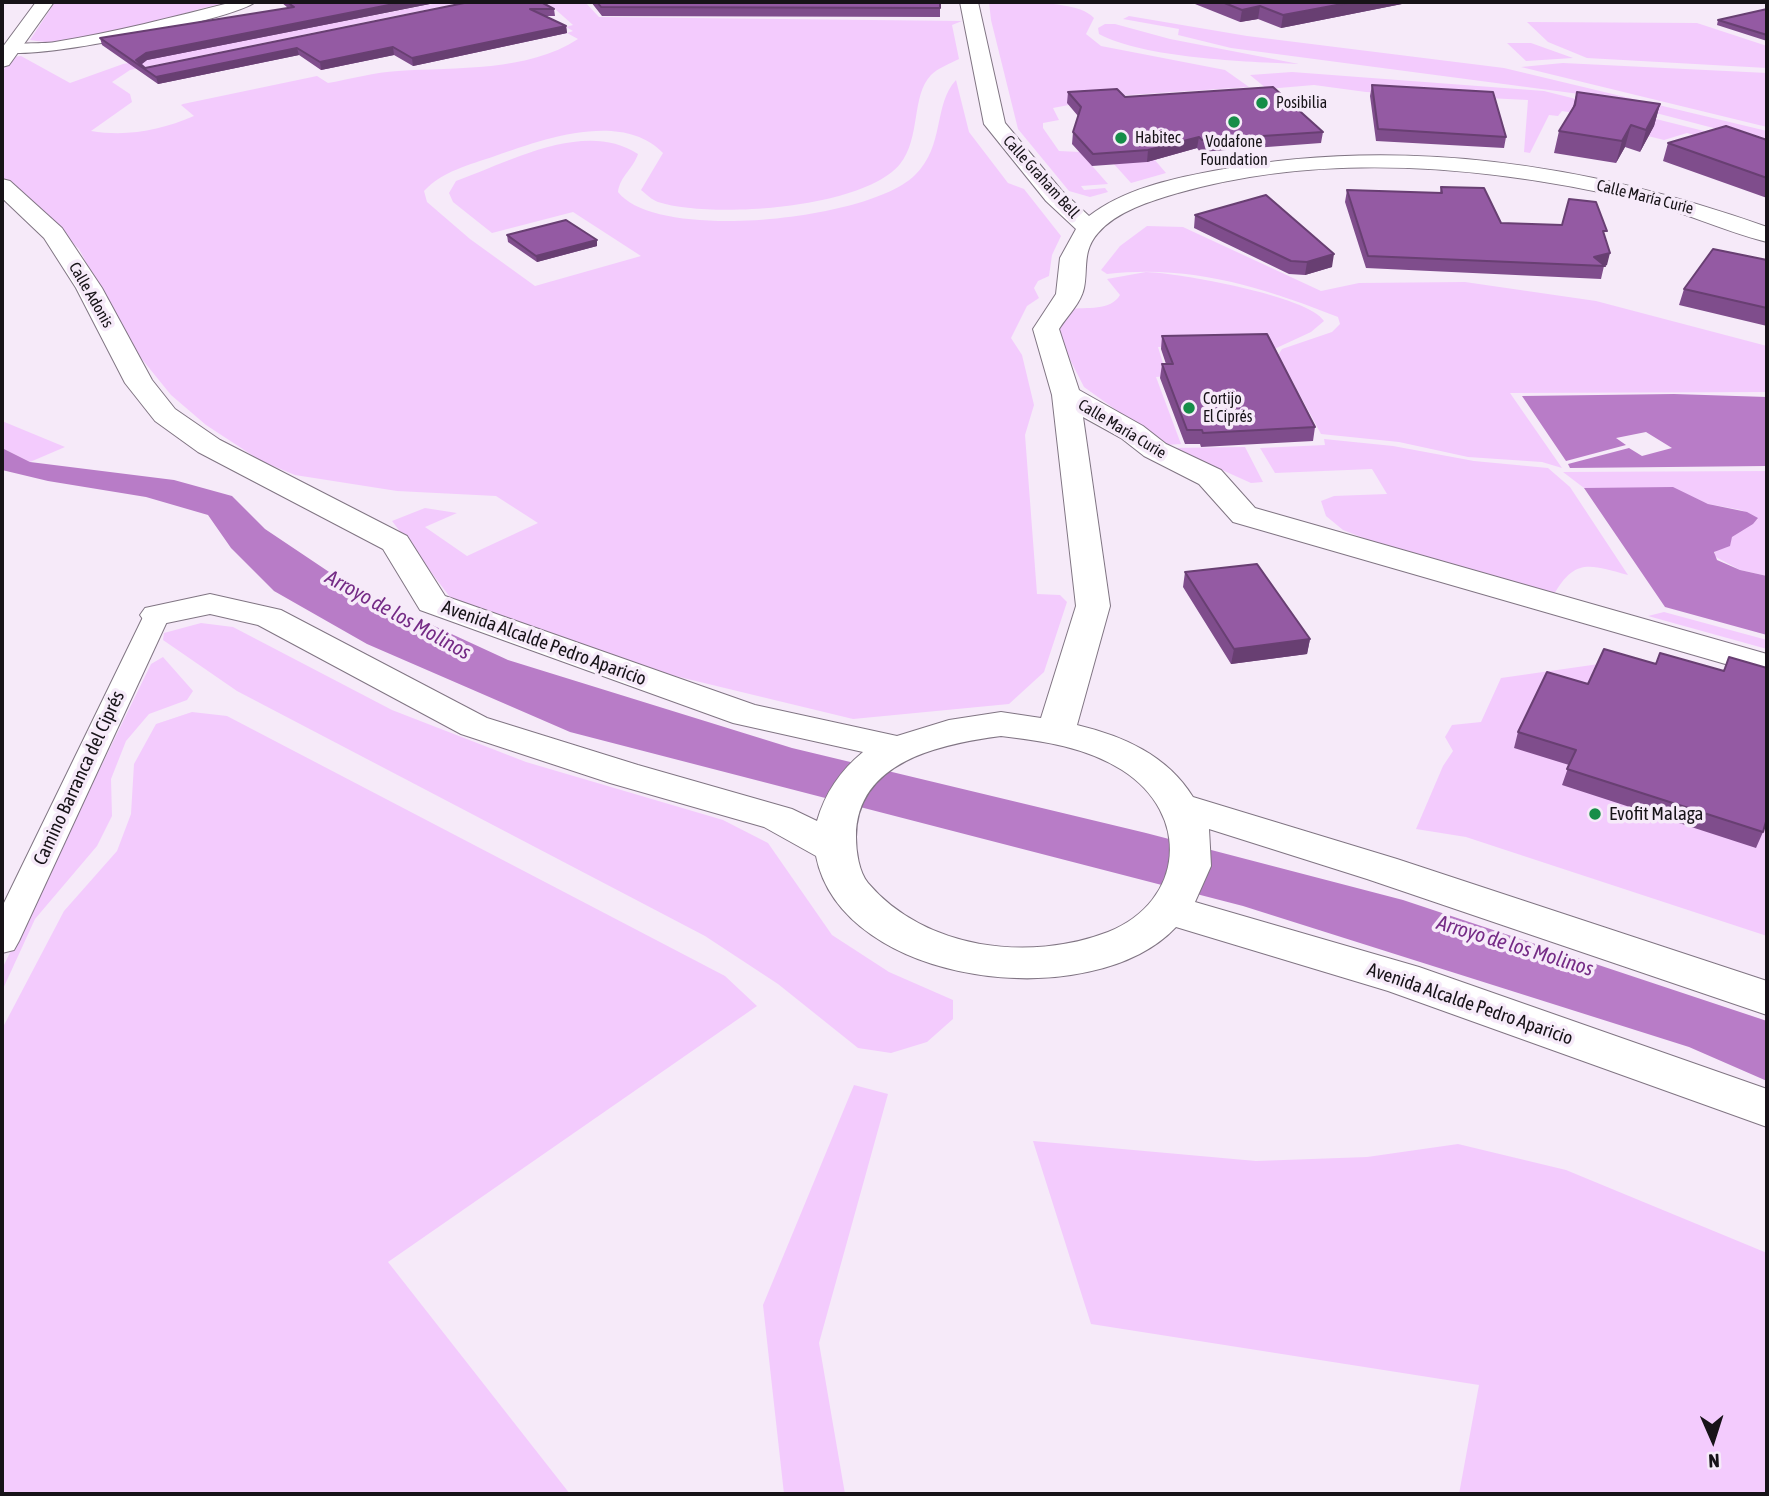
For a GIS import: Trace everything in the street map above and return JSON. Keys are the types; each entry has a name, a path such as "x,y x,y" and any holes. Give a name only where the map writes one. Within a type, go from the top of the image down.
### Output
{"street":[{"path":"6,55 45,2"},
{"path":"6,55 120,36 248,2"},
{"name":"Calle Graham Bell","path":"969,2 995,124 1054,196 1088,228"},
{"name":"Calle María Curie","path":"1767,235 1698,210 1583,182 1521,173 1410,164 1312,166 1207,179 1153,192 1108,212 1088,228 1072,259 1071,289 1046,329 1066,396 1132,432 1155,450 1210,477 1244,516 1767,665"},
{"name":"Calle Adonis","path":"2,186 53,233 89,288 139,383 166,415"},
{"path":"1057,729 1093,606 1066,396"},
{"name":"Avenida Alcalde Pedro Aparicio","path":"166,415 209,446 395,543 432,603 746,715 898,748"},
{"path":"157,615 210,604 269,617 474,726 624,774 778,818 833,847"},
{"name":"Camino Barranca del Ciprés","path":"2,941 157,615"},
{"path":"1001,724 1057,729 1108,746 1152,773 1182,807 1193,842 1189,877 1170,910 1128,942 1082,957 1004,964 940,951 886,924 849,888 833,847 838,808 860,774 898,748 946,730 1001,724"},
{"path":"1182,807 1382,869 1767,998"},
{"name":"Avenida Alcalde Pedro Aparicio","path":"1170,910 1403,979 1767,1108"}],"shaded area":[{"path":"55,2 231,2 81,41 30,40"},
{"path":"443,2 463,2 130,70 112,82 130,94 132,102 91,131 131,133 157,128 194,116 181,105 183,104 317,76 328,83 389,72 514,63 558,50 578,39 567,33 573,31 566,27 573,25 555,9 536,2 585,2 599,17 962,21 952,25 959,59 934,72 925,84 907,154 900,164 881,179 854,191 821,200 748,209 713,210 658,202 641,190 663,153 646,140 626,133 604,131 558,137 457,169 439,178 424,191 427,202 470,239 535,286 641,256 573,212 492,233 453,202 449,193 456,181 547,147 595,141 617,144 638,154 621,181 618,192 640,208 675,217 718,221 812,214 856,204 891,191 915,175 931,151 944,101 956,80 969,132 1008,183 1024,189 1061,236 1052,255 1049,276 1038,281 1034,288 1039,298 1027,306 1011,338 1022,355 1034,405 1025,435 1037,594 1060,595 1067,602 1044,672 1009,704 853,719 638,667 453,601 392,521 425,508 457,513 425,527 467,556 538,523 496,496 397,491 295,475 261,461 206,425 171,395 128,342 79,249 2,178 2,72 13,57 21,56 70,83 123,64"},
{"path":"989,2 1046,3 1075,8 1094,18 1086,34 1101,46 1225,70 1249,87 1115,96 1053,108 1059,120 1043,123 1043,128 1059,151 1080,152 1108,184 1081,186 1084,190 1105,188 1108,192 1090,197 1069,191 1018,129"},
{"path":"1129,16 1247,36 1504,68 1767,131 1767,142 1587,95 1231,48 1178,35 1179,29 1123,19"},
{"path":"1527,22 1697,23 1767,46 1767,68 1587,58 1548,42"},
{"path":"1105,24 1299,64 1196,57 1142,49 1099,34 1098,28"},
{"path":"1507,43 1531,43 1573,58 1526,61"},
{"path":"1563,63 1767,73 1767,127 1521,67"},
{"path":"1292,72 1544,91 1748,142 1721,143 1687,133 1664,140 1644,135 1653,126 1562,111 1558,116 1549,115 1530,153 1524,152 1528,100 1366,92 1314,85 1267,89 1250,75"},
{"path":"1154,159 1166,173 1131,183 1113,163"},
{"path":"1147,226 1183,227 1321,291 1359,283 1465,282 1596,301 1767,346 1767,392 1510,393 1562,468 1542,462 1468,457 1399,442 1321,434 1278,355 1282,349 1332,332 1340,324 1338,317 1282,296 1196,275 1167,272 1107,274 1101,270 1120,246"},
{"path":"1146,272 1212,281 1270,295 1313,312 1324,321 1311,332 1270,351 1267,345 1158,347 1167,376 1156,377 1181,444 1165,445 1084,387 1059,338 1059,327 1070,309 1104,306 1116,300 1120,295 1107,279"},
{"path":"2,421 65,447 30,462 2,448"},
{"path":"1324,439 1393,446 1474,461 1548,468 1570,487 1628,575 1584,567 1569,575 1553,596 1381,545 1343,530 1326,516 1321,501 1334,496 1387,494 1372,469 1275,473 1260,448 1325,445"},
{"path":"1245,447 1263,482 1251,483 1173,448"},
{"path":"1767,471 1767,576 1740,570 1714,556 1716,549 1727,547 1732,537 1758,519 1741,510 1708,504 1673,488 1584,488 1563,472"},
{"path":"1664,612 1767,640 1767,649 1648,616"},
{"path":"201,623 233,627 392,710 526,762 723,820 768,843 832,935 889,972 953,1000 953,1019 927,1042 891,1053 858,1048 778,984 705,936 237,691 163,640 164,633"},
{"path":"163,657 193,691 187,700 149,714 126,741 111,779 112,816 97,846 35,919 2,991 2,969 151,664"},
{"name":"Evofit Malaga","path":"1599,664 1767,686 1767,936 1466,837 1416,829 1443,766 1453,751 1445,737 1452,725 1481,722 1501,678"},
{"path":"192,712 227,716 725,976 757,1006 388,1262 570,1494 2,1494 2,1029 64,911 117,851 131,814 134,764 156,724"},
{"path":"854,1085 888,1094 819,1343 845,1494 784,1494 763,1305"},
{"path":"1033,1141 1256,1161 1367,1157 1458,1144 1566,1170 1767,1253 1767,1494 1459,1494 1479,1385 1091,1324"}],"water":[{"path":"1674,394 1767,397 1767,466 1570,468 1568,464 1629,448 1642,456 1672,448 1646,432 1616,438 1626,445 1566,461 1522,396"},
{"name":"Arroyo de los Molinos","path":"2,448 30,462 174,480 232,496 265,529 356,590 508,660 792,748 1146,833 1403,900 1767,1021 1767,1081 1689,1047 1243,906 570,732 367,644 274,591 231,548 208,515 146,497 48,481 2,470"},
{"path":"1673,487 1708,504 1747,512 1758,518 1732,537 1730,546 1714,552 1717,560 1740,570 1767,576 1767,635 1665,607 1584,488"}],"building":[{"path":"287,2 404,2 146,53 136,60 145,68 469,2 541,2 554,9 530,9 566,26 412,58 393,47 320,62 297,48 156,77 100,38 294,7"},
{"path":"597,2 940,2 940,8 601,7"},
{"path":"1222,2 1353,2 1283,15 1260,6 1242,10"},
{"path":"1767,9 1767,35 1718,20"},
{"path":"1372,85 1493,92 1506,137 1378,129"},
{"path":"1273,87 1323,132 1202,140 1199,137 1148,150 1093,154 1073,132 1081,107 1068,92 1117,89 1125,97"},
{"path":"1577,92 1660,104 1646,130 1631,125 1622,141 1559,131 1575,105"},
{"path":"1726,126 1767,140 1767,178 1668,143"},
{"path":"1441,187 1484,188 1501,223 1562,225 1569,199 1596,202 1607,231 1603,231 1610,253 1594,257 1605,266 1368,256 1347,190 1442,193"},
{"path":"1266,195 1334,254 1307,262 1291,261 1195,215"},
{"path":"566,220 597,240 536,256 507,235"},
{"path":"1713,249 1767,260 1767,308 1684,289"},
{"name":"Cortijo El Ciprés","path":"1267,334 1315,427 1203,433 1202,430 1187,430 1162,364 1173,364 1162,336"},
{"path":"1257,564 1310,639 1234,649 1185,572"},
{"path":"1604,649 1656,664 1660,653 1724,671 1729,657 1767,668 1767,818 1763,832 1567,769 1576,750 1518,732 1547,672 1588,684"}],"place":[{"name":"Posibilia","path":"1262,103"},
{"name":"Vodafone Foundation","path":"1234,122"},
{"name":"Habitec","path":"1121,138"},
{"name":"Cortijo El Ciprés","path":"1189,408"},
{"name":"Evofit Malaga","path":"1595,814"}]}
